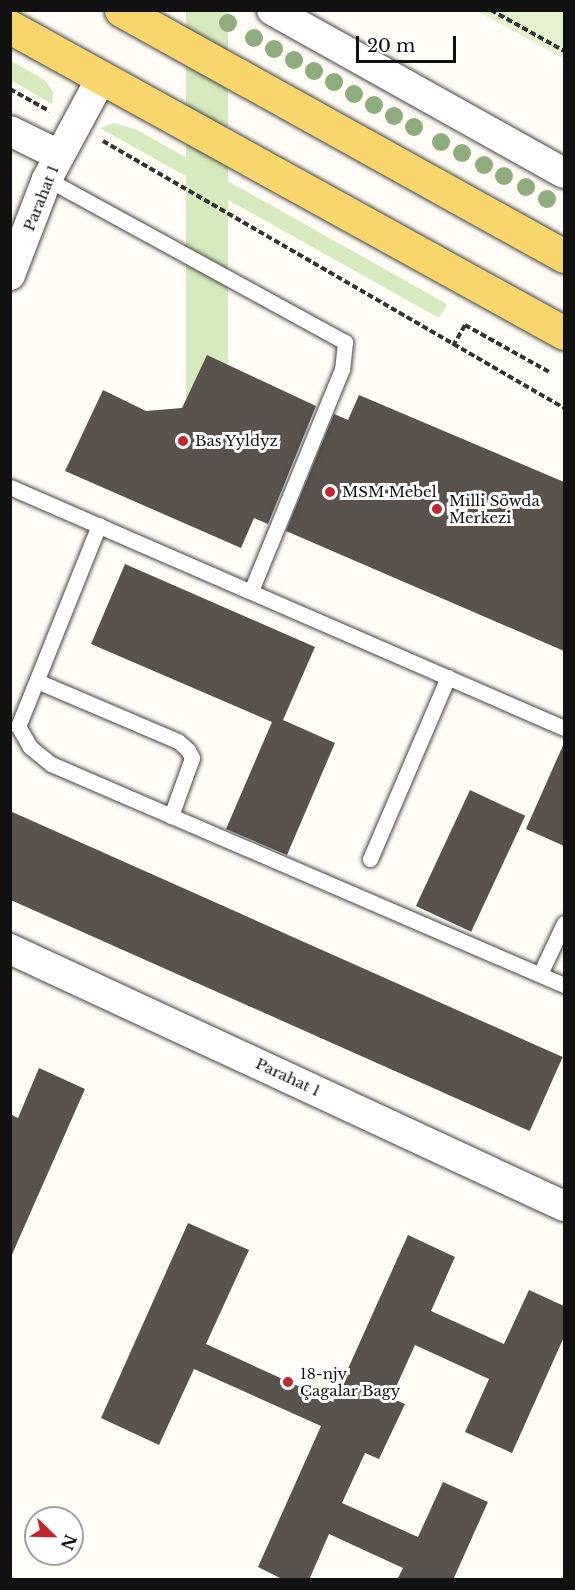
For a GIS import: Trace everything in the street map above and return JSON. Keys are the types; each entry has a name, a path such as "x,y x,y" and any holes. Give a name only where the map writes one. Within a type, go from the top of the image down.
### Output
{"main road":[{"path":"122,10 564,256"},
{"path":"10,27 564,333"}],"street":[{"path":"272,10 564,172"},
{"name":"Parahat 1","path":"10,275 53,167 102,77"},
{"name":"Parahat 1","path":"10,131 53,167"},
{"name":"Parahat 1","path":"10,949 564,1206"}],"lane":[{"path":"53,167 345,342 342,369 251,591"},
{"path":"10,486 564,728"},
{"path":"99,525 18,726 30,747 51,764 564,985"},
{"path":"370,859 448,677"},
{"path":"37,681 178,741 188,750 192,758 171,816"},
{"path":"540,974 564,923"}],"path":[{"path":"491,10 564,51"},
{"path":"10,89 564,408"},
{"path":"453,346 465,325 549,372"}],"green space":[{"path":"186,11 228,11 228,443 186,443"},
{"path":"477,11 564,11 564,59"},
{"path":"11,61 45,80 53,92 52,104 11,80"},
{"path":"114,123 137,130 447,304 439,318 100,128"}],"building":[{"name":"Bas Yyldyz","path":"207,355 316,406 268,524 254,518 241,548 65,471 103,390 146,411 182,408"},
{"name":"Milli Söwda Merkezi","path":"359,395 564,482 564,651 286,531 334,414 348,420"},
{"path":"125,564 315,647 283,720 335,743 287,855 226,829 272,722 91,644"},
{"path":"564,743 564,846 526,829"},
{"path":"470,790 525,816 471,932 416,906"},
{"path":"10,811 563,1057 530,1131 10,900"},
{"path":"39,1068 85,1089 10,1259 10,1114 18,1118"},
{"path":"188,1223 249,1250 206,1344 333,1402 408,1235 455,1257 431,1311 504,1344 529,1290 564,1306 564,1337 512,1453 465,1432 489,1379 415,1345 391,1398 405,1404 379,1459 365,1453 342,1503 418,1537 443,1482 488,1502 453,1580 397,1580 403,1568 329,1534 309,1580 284,1580 258,1567 321,1426 194,1369 159,1445 101,1418"}],"place":[{"name":"Bas Yyldyz","path":"183,441"},
{"name":"MSM Mebel","path":"330,492"},
{"name":"Milli Söwda Merkezi","path":"437,509"},
{"name":"18-njy Çagalar Bagy","path":"288,1382"}]}
